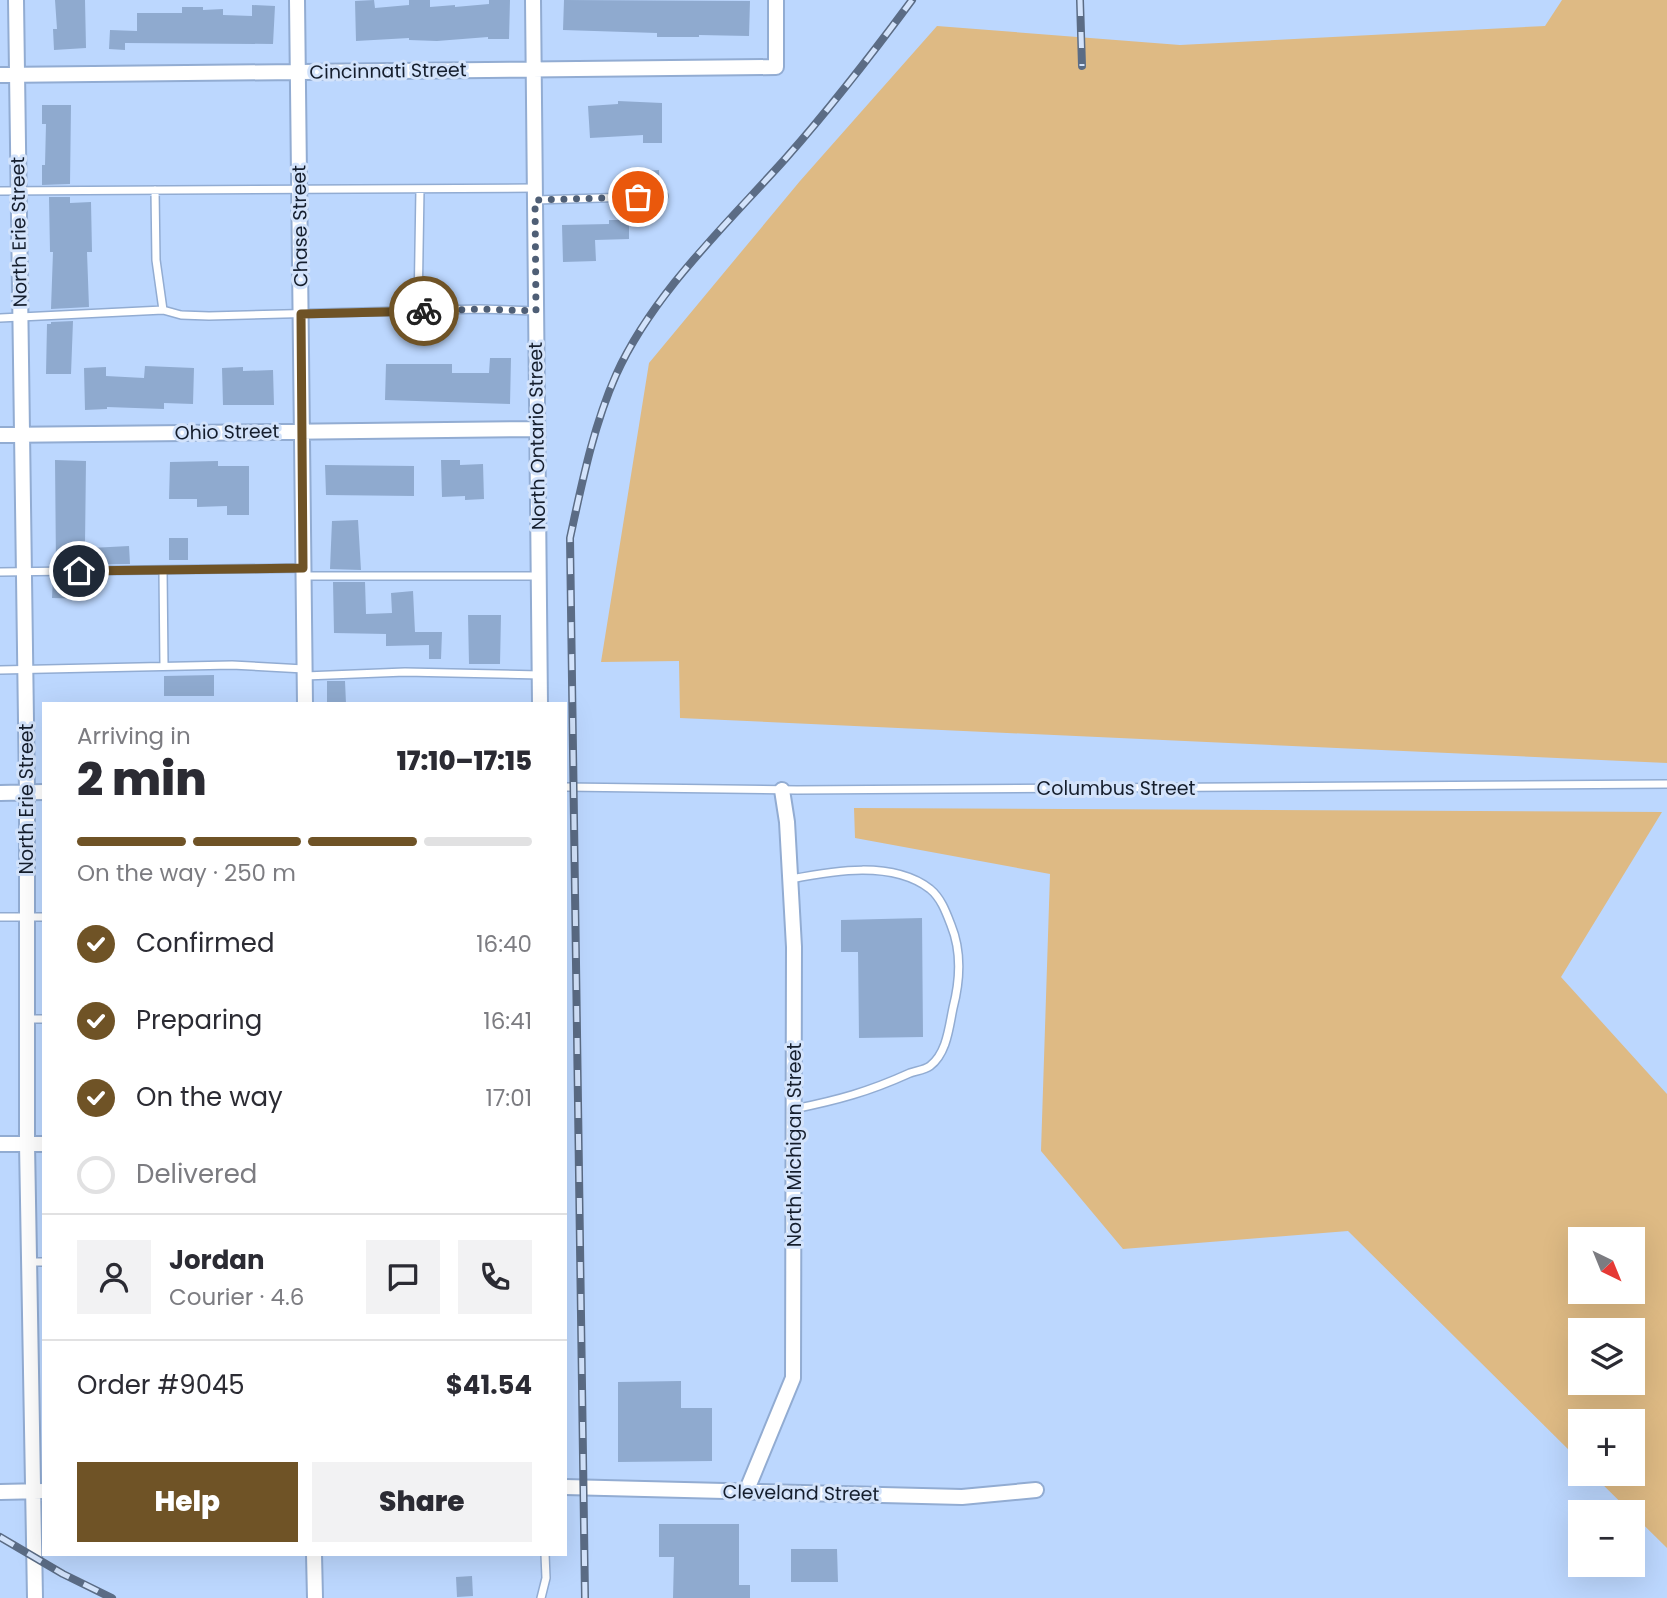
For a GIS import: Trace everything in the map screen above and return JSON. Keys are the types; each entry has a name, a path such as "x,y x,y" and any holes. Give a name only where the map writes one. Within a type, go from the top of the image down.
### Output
{"street":[{"name":"North Erie Street","path":"16,0 27,793 27,1144 36,1262 38,1375 39,1491 35,1598"},
{"name":"Chase Street","path":"297,0 305,702"},
{"name":"North Ontario Street","path":"533,0 540,702"},
{"name":"Cincinnati Street","path":"0,75 776,67 775,0"},
{"name":"Ohio Street","path":"0,435 537,429"},
{"name":"North Michigan Street","path":"746,1492 793,1378 794,947 782,790"},
{"path":"0,793 42,792"},
{"path":"0,1144 42,1144"},
{"name":"Cleveland Street","path":"567,1487 962,1497 1036,1490"},
{"path":"0,1492 39,1491"},
{"path":"314,1556 314,1598"}],"lane":[{"path":"418,311 419,189"},
{"path":"0,191 419,189 664,196"},
{"path":"155,190 156,260 163,310"},
{"path":"0,318 163,310 181,315 209,316 480,309 536,311"},
{"path":"0,572 163,570 539,576"},
{"path":"163,570 164,666"},
{"path":"0,670 254,665 305,672 405,671 540,675"},
{"name":"Columbus Street","path":"567,787 782,790 1667,784"},
{"path":"790,879 833,871 872,870 907,877 919,883 930,890 944,907 955,934 960,968 945,1046 929,1066 849,1098 794,1110"},
{"path":"0,917 42,917"},
{"path":"27,1019 42,1019"},
{"path":"541,1598 546,1578 545,1556"}],"shaded area":[{"path":"1562,0 1667,0 1667,763 680,718 679,661 601,662 649,363 800,181 937,26 1180,45 1545,26"},
{"path":"854,808 1662,812 1561,977 1667,1094 1667,1548 1645,1526 1645,1500 1618,1500 1604,1486 1645,1486 1645,1409 1568,1409 1568,1449 1348,1231 1123,1249 1041,1151 1050,874 855,838"}],"building":[{"path":"55,0 85,0 86,48 54,50 53,29 57,29"},
{"path":"374,0 375,8 409,5 409,0 430,0 430,7 455,7 489,4 489,0 510,0 509,39 488,37 437,41 409,38 356,41 355,1"},
{"path":"564,0 750,1 749,36 657,37 657,33 563,30"},
{"path":"252,5 275,6 273,44 125,43 125,50 109,49 110,30 137,31 137,13 182,13 182,7 203,7 203,10 223,9 223,15 252,16"},
{"path":"618,101 662,103 662,143 643,143 643,135 590,138 588,106 618,104"},
{"path":"42,105 71,105 70,184 42,185 46,124 42,124"},
{"path":"659,170 660,188 646,189 645,171"},
{"path":"49,197 70,197 70,203 91,202 92,252 87,252 89,307 51,309 53,252 50,252"},
{"path":"609,220 629,220 629,239 595,240 596,261 563,262 562,225 609,224"},
{"path":"73,321 71,374 46,374 47,324"},
{"path":"490,358 511,358 510,404 385,400 386,364 452,364 452,373 489,373"},
{"path":"145,366 194,368 193,404 164,403 164,409 107,407 85,410 84,368 106,367 106,376 144,378"},
{"path":"243,367 243,371 273,370 274,405 223,405 222,368"},
{"path":"55,460 86,461 85,544 91,544 91,548 129,546 130,564 56,565"},
{"path":"441,460 460,460 460,465 483,464 484,499 442,497"},
{"path":"218,461 218,466 249,466 249,515 227,515 227,506 197,507 197,499 169,499 170,462"},
{"path":"325,465 414,466 414,496 326,495"},
{"path":"358,520 361,570 330,569 332,521"},
{"path":"169,538 188,538 188,560 169,560"},
{"path":"91,577 90,599 52,598 53,578"},
{"path":"333,582 365,582 366,614 392,613 391,593 413,591 415,632 442,632 441,659 429,659 429,645 386,646 386,634 334,633"},
{"path":"468,615 501,615 500,664 469,664"},
{"path":"214,675 214,696 164,696 164,676"},
{"path":"327,681 345,681 346,702 327,702"},
{"path":"922,918 923,1037 859,1038 858,952 841,952 841,920"},
{"path":"681,1381 681,1408 712,1408 712,1461 618,1462 618,1382"},
{"path":"659,1524 739,1524 739,1585 750,1585 750,1598 673,1598 674,1557 659,1557"},
{"path":"791,1549 837,1549 838,1582 791,1582"},
{"path":"472,1576 473,1596 457,1597 456,1577"}],"railway":[{"path":"585,1598 570,538 589,455 608,395 616,375 650,316 693,260 819,119 912,0"},
{"path":"1080,0 1082,66"},
{"path":"0,1537 63,1574 112,1598"}],"way so far":[{"path":"424,311 536,311 535,200 638,197"}],"route":[{"path":"79,571 303,568 301,314 424,311"}]}
